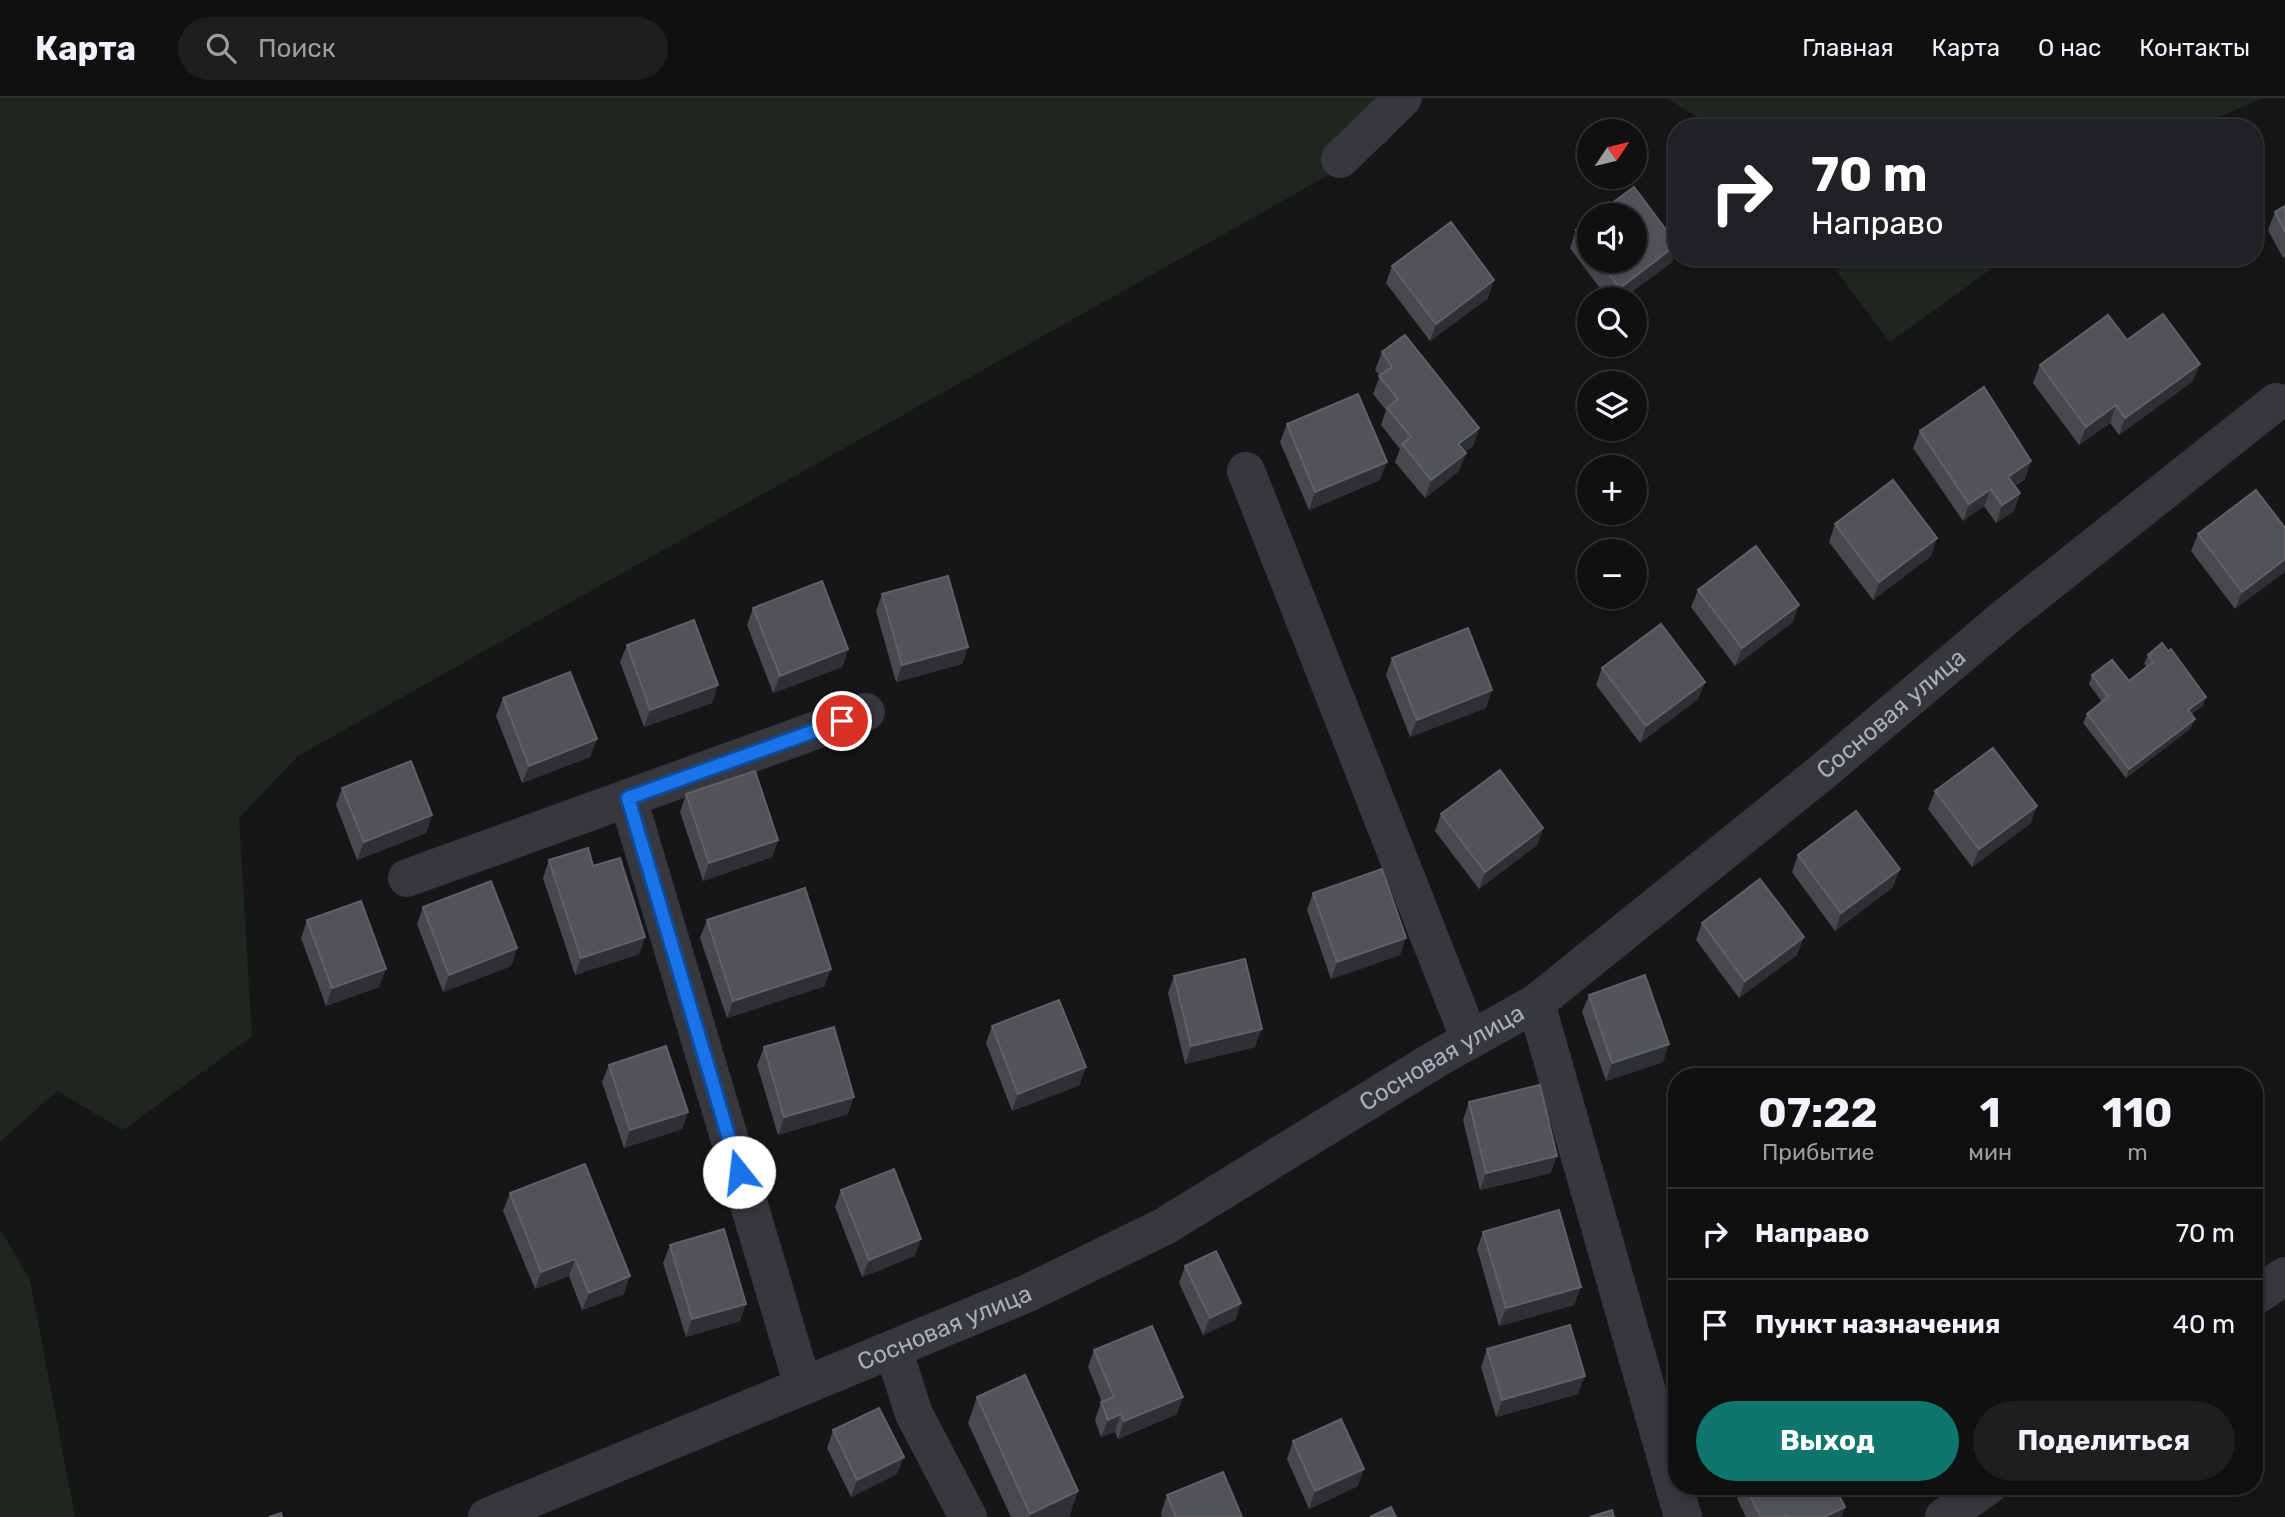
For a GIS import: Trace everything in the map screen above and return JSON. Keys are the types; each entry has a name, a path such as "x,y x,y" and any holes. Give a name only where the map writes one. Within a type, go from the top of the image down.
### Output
{"street":[{"path":"1340,159 1403,98"},
{"name":"Сосновая улица","path":"487,1517 1028,1293 1165,1226 1470,1040 1536,1003 1821,773 2008,615 2276,402"},
{"path":"1246,471 1470,1040"},
{"path":"407,878 866,712"},
{"path":"628,798 803,1386"},
{"path":"1536,1003 1668,1465"},
{"path":"2263,1291 2285,1276"},
{"path":"893,1349 914,1414 968,1517"},
{"path":"1677,1495 1683,1517"},
{"path":"1944,1517 1975,1495"}],"shaded area":[{"path":"0,98 1379,98 1389,141 298,756 239,818 252,1036 123,1130 57,1091 0,1142"},
{"path":"1666,98 2263,98 2214,119 1700,119"},
{"path":"1833,266 1996,266 1890,342"},
{"path":"0,1229 30,1280 75,1517 0,1517"}],"building":[{"path":"1631,189 1636,189 1646,203 1612,203"},
{"path":"1647,204 1668,232 1668,251 1647,267"},
{"path":"2285,206 2285,232 2275,212"},
{"path":"1451,222 1494,280 1436,324 1392,266"},
{"path":"1608,273 1640,273 1621,287"},
{"path":"2163,314 2200,364 2125,418 2116,405 2086,427 2040,365 2108,315 2127,340"},
{"path":"1405,335 1479,428 1458,444 1466,453 1431,480 1402,444 1411,437 1387,408 1398,399 1379,376 1392,367 1382,352"},
{"path":"1984,387 2031,461 2008,477 2020,493 2002,505 1991,489 1969,504 1920,431"},
{"path":"1358,394 1387,462 1315,492 1287,424"},
{"path":"1893,480 1937,538 1879,582 1835,524"},
{"path":"2256,490 2285,528 2285,559 2242,592 2198,534"},
{"path":"1756,546 1799,605 1742,648 1698,590"},
{"path":"948,576 968,647 902,665 882,594"},
{"path":"822,581 848,649 780,676 753,608"},
{"path":"694,620 718,685 650,710 627,645"},
{"path":"1661,624 1705,682 1646,726 1602,668"},
{"path":"1468,628 1492,690 1417,720 1392,658"},
{"path":"2162,643 2168,651 2171,649 2206,697 2188,710 2195,719 2129,769 2087,714 2108,697 2092,675 2112,660 2129,681 2153,662 2148,655"},
{"path":"570,672 597,739 529,766 503,698"},
{"path":"1993,748 2037,806 1979,849 1935,791"},
{"path":"411,761 432,815 364,842 342,788"},
{"path":"1500,770 1543,828 1485,872 1441,814"},
{"path":"755,771 778,840 709,863 686,794"},
{"path":"1856,811 1900,869 1841,913 1798,855"},
{"path":"588,848 593,866 620,858 645,937 581,958 549,860"},
{"path":"1382,869 1406,938 1337,962 1313,893"},
{"path":"1760,879 1804,937 1745,981 1702,923"},
{"path":"491,881 517,948 449,975 423,907"},
{"path":"805,888 831,969 733,1001 707,920"},
{"path":"361,901 386,969 332,988 307,920"},
{"path":"1245,959 1262,1029 1191,1046 1174,976"},
{"path":"1645,975 1669,1044 1612,1063 1589,995"},
{"path":"1059,1000 1086,1067 1018,1094 992,1026"},
{"path":"834,1027 854,1097 784,1117 764,1047"},
{"path":"666,1046 688,1112 630,1130 609,1065"},
{"path":"1540,1085 1557,1156 1486,1173 1469,1102"},
{"path":"585,1164 630,1276 589,1293 575,1259 541,1272 510,1193"},
{"path":"894,1169 921,1239 869,1260 841,1190"},
{"path":"1559,1210 1581,1287 1506,1308 1483,1232"},
{"path":"724,1229 746,1304 692,1319 670,1245"},
{"path":"1216,1251 1241,1303 1210,1318 1185,1266"},
{"path":"1570,1325 1585,1376 1502,1400 1487,1349"},
{"path":"1152,1326 1183,1397 1124,1421 1121,1414 1108,1420 1101,1402 1114,1397 1094,1350"},
{"path":"1025,1375 1078,1491 1030,1514 977,1397"},
{"path":"879,1408 904,1457 857,1480 833,1430"},
{"path":"1341,1419 1364,1469 1315,1491 1293,1441"},
{"path":"1223,1472 1242,1517 1176,1517 1167,1495"},
{"path":"1750,1495 1839,1495 1845,1507 1824,1517 1761,1517"},
{"path":"1391,1507 1396,1517 1370,1517"},
{"path":"1612,1510 1614,1517 1590,1517"}],"route":[{"path":"739,1172 628,798 842,721"}]}
